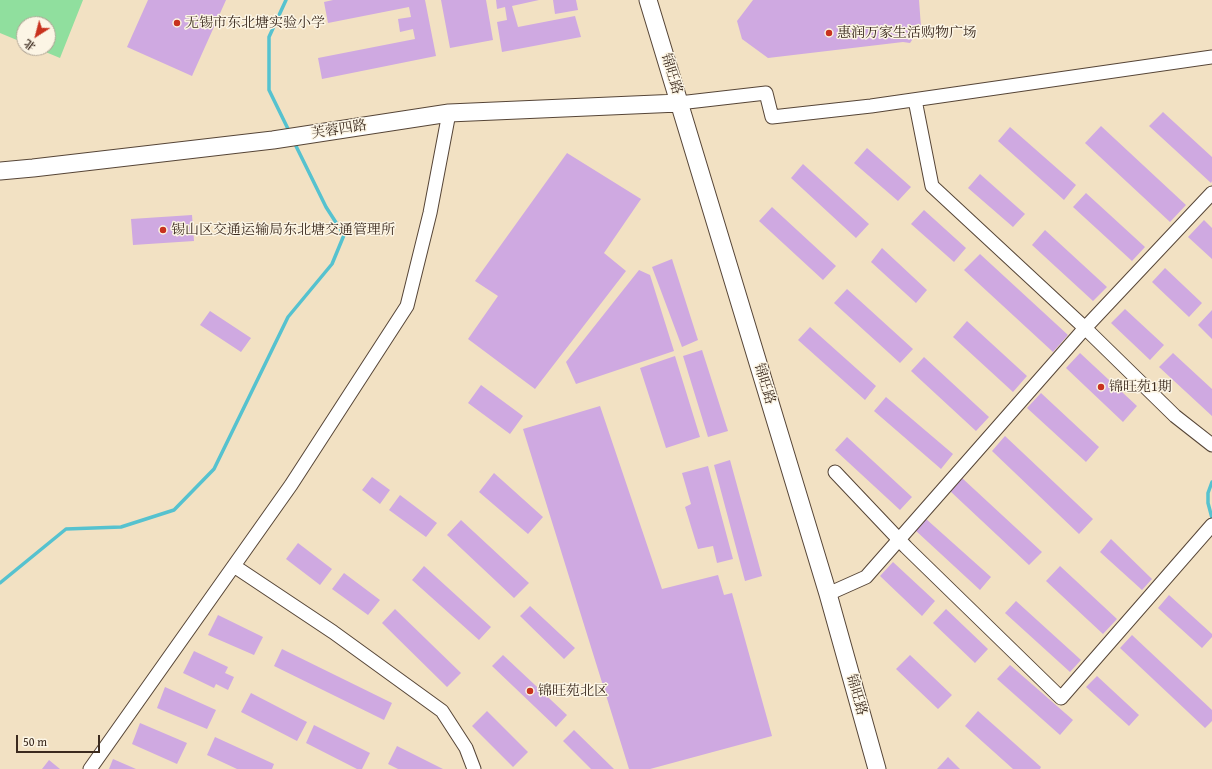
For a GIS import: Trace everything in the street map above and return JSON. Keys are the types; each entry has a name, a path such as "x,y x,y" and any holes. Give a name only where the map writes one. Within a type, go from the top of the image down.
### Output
{"street":[{"name":"锦旺路","path":"648,0 828,594 877,769"},
{"path":"679,103 766,93 772,117 871,106 1212,57"},
{"path":"915,100 932,186 1085,328 1175,416 1212,445"},
{"name":"芙蓉四路","path":"0,171 273,140 449,114 679,103"},
{"path":"90,769 291,485 407,306 430,213 449,114"},
{"path":"828,594 866,577 1085,328 1212,193"},
{"path":"835,472 899,540 1061,698 1208,529"},
{"path":"234,566 333,632 442,711 466,748 474,769"}],"green space":[{"path":"0,0 83,0 60,58 55,56 56,16 16,16 16,40 0,33"}],"building":[{"name":"无锡市东北塘实验小学","path":"148,0 226,0 192,76 127,47"},
{"path":"333,0 425,0 436,56 322,79 318,58 415,39 413,29 400,32 398,19 411,17 409,7 328,23 324,2"},
{"path":"441,0 486,0 493,40 450,48"},
{"path":"496,0 539,0 512,6 518,27 575,16 581,37 502,52 497,22 507,20 505,7 497,9"},
{"path":"553,0 576,0 578,10 555,14"},
{"name":"惠润万家生活购物广场","path":"753,0 919,0 921,27 910,43 903,42 768,58 742,39 737,21"},
{"path":"1163,112 1212,157 1211,183 1149,126"},
{"path":"1101,126 1186,205 1170,222 1085,143"},
{"path":"1010,127 1076,185 1064,200 998,141"},
{"path":"867,148 911,187 898,201 854,163"},
{"path":"567,153 641,199 604,253 626,271 535,389 468,339 498,296 475,281"},
{"path":"803,164 869,224 856,238 791,178"},
{"path":"980,174 1025,214 1013,227 968,188"},
{"path":"1086,193 1145,247 1132,261 1073,207"},
{"path":"772,207 836,266 823,280 759,221"},
{"path":"924,210 966,248 954,262 911,224"},
{"name":"锡山区交通运输局东北塘交通管理所","path":"192,215 194,241 133,245 131,219"},
{"path":"1204,220 1212,228 1212,259 1188,237"},
{"path":"1045,230 1107,287 1093,301 1032,245"},
{"path":"882,248 927,290 916,303 871,262"},
{"path":"980,254 1068,335 1053,352 964,270"},
{"path":"672,259 698,340 682,347 652,267"},
{"path":"1165,268 1202,303 1189,317 1152,282"},
{"path":"639,270 650,275 674,351 576,384 566,362"},
{"path":"847,289 913,349 900,363 834,303"},
{"path":"1125,309 1164,345 1150,360 1111,323"},
{"path":"1212,310 1212,339 1198,325"},
{"path":"210,311 251,338 241,352 200,325"},
{"path":"967,321 1027,376 1013,392 953,337"},
{"path":"810,327 876,386 865,400 798,340"},
{"path":"702,350 728,431 708,437 683,356"},
{"name":"锦旺苑1期","path":"1080,353 1137,406 1123,422 1066,368"},
{"path":"1173,353 1212,389 1212,416 1159,367"},
{"path":"675,356 700,437 666,448 640,368"},
{"path":"924,357 989,417 976,431 911,371"},
{"path":"481,385 523,416 510,434 468,403"},
{"path":"1041,393 1099,447 1086,462 1027,408"},
{"path":"886,397 953,454 941,469 874,411"},
{"path":"600,406 662,589 718,575 724,595 732,593 772,736 650,769 629,769 523,429"},
{"path":"1005,436 1093,519 1079,534 992,451"},
{"path":"847,437 912,497 900,510 835,450"},
{"path":"730,460 762,576 745,581 714,465"},
{"path":"708,466 733,559 717,563 713,546 698,549 685,507 691,504 682,473"},
{"path":"494,473 543,517 528,534 479,492"},
{"path":"372,477 390,490 380,504 362,490"},
{"path":"962,478 1042,552 1029,565 950,491"},
{"path":"400,495 437,523 426,537 389,510"},
{"path":"925,518 991,577 980,590 915,530"},
{"path":"461,520 529,583 514,598 447,535"},
{"path":"1111,539 1152,579 1142,590 1100,552"},
{"path":"298,543 332,569 320,585 286,559"},
{"path":"893,562 935,601 922,616 880,576"},
{"path":"424,566 491,627 479,640 412,580"},
{"path":"1060,566 1117,619 1103,634 1046,581"},
{"path":"344,573 380,600 368,615 332,589"},
{"path":"1169,595 1212,634 1212,637 1202,648 1158,608"},
{"path":"1016,601 1081,660 1070,672 1005,613"},
{"path":"530,606 575,648 564,659 520,616"},
{"path":"395,609 461,673 447,687 382,623"},
{"path":"946,609 988,649 975,663 933,623"},
{"path":"218,615 263,637 254,655 208,635"},
{"path":"1132,635 1212,710 1212,721 1205,728 1120,648"},
{"path":"282,649 392,703 384,720 274,666"},
{"path":"194,651 228,667 225,673 234,677 228,690 216,684 214,688 183,673"},
{"name":"锦旺苑北区","path":"503,655 567,715 556,727 492,666"},
{"path":"910,655 952,695 938,709 896,669"},
{"path":"1010,665 1073,720 1060,735 997,679"},
{"path":"1097,676 1139,715 1129,726 1086,687"},
{"path":"165,687 216,710 207,729 157,708"},
{"path":"251,693 307,722 297,741 241,712"},
{"path":"487,711 528,752 513,767 472,726"},
{"path":"978,711 1041,767 1040,769 1013,769 965,726"},
{"path":"140,723 187,743 177,764 132,744"},
{"path":"314,725 370,753 362,769 357,769 306,743"},
{"path":"574,730 614,769 591,769 563,741"},
{"path":"215,737 274,764 272,769 237,769 207,755"},
{"path":"397,746 443,769 398,769 388,764"},
{"path":"948,757 960,769 937,769"},
{"path":"113,759 136,769 109,769"},
{"path":"49,760 60,769 42,769"}],"waterway":[{"path":"286,0 269,37 269,90 290,133"},
{"path":"0,583 66,529 121,527 174,510 214,469 288,317 332,264 344,235 326,207 294,142"},
{"path":"1212,482 1208,493 1208,503 1212,518"}],"place":[{"name":"无锡市东北塘实验小学","path":"177,23"},
{"name":"惠润万家生活购物广场","path":"829,33"},
{"name":"锡山区交通运输局东北塘交通管理所","path":"163,230"},
{"name":"锦旺苑1期","path":"1101,387"},
{"name":"锦旺苑北区","path":"530,691"}]}
